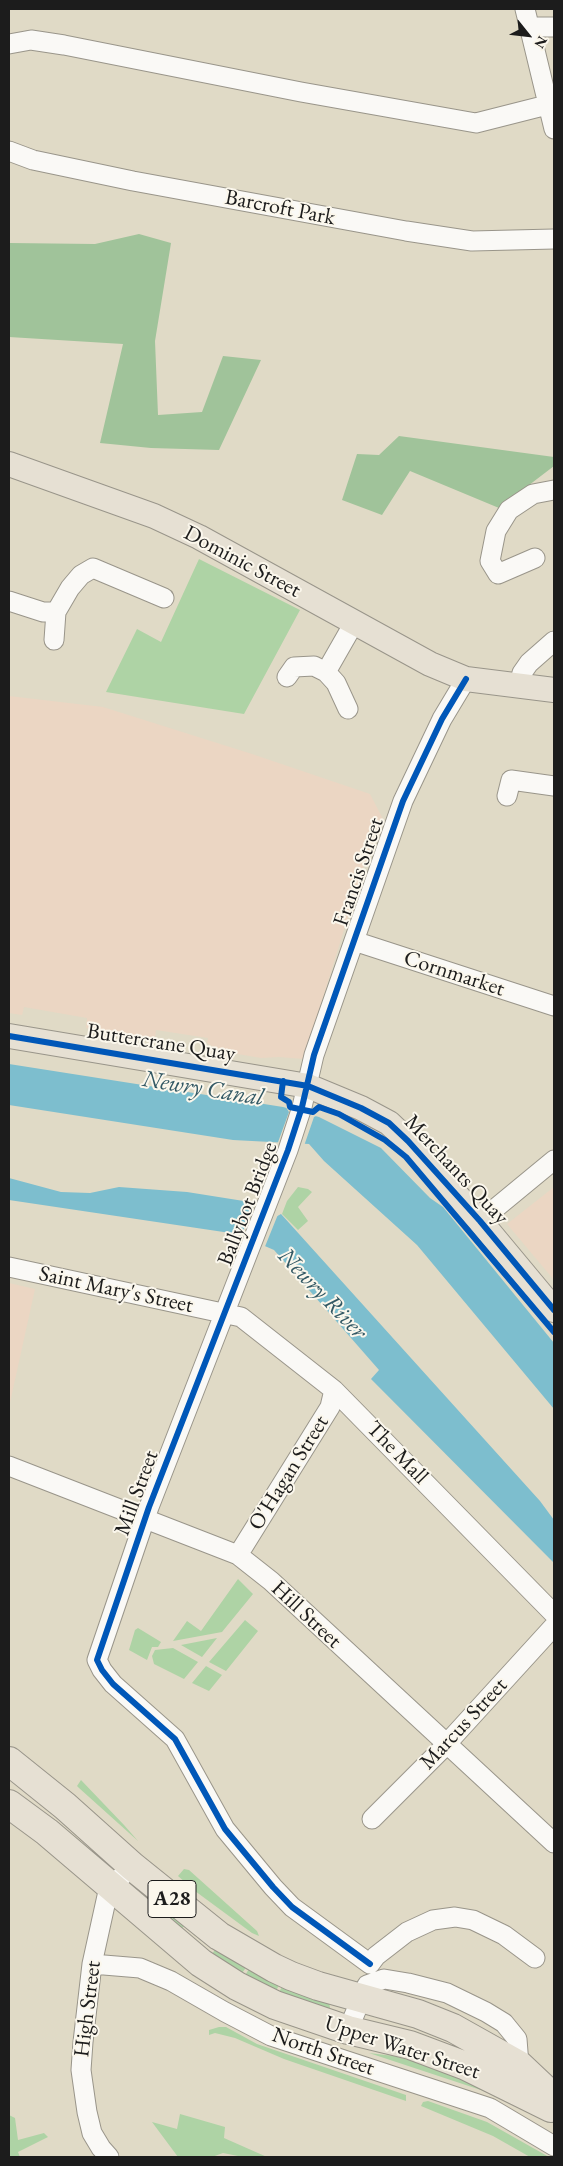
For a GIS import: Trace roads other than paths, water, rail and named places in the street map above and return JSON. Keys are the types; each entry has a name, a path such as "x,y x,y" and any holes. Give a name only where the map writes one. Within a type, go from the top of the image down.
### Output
{"highway":[{"name":"A28","path":"9,1761 207,1927 274,1968 304,1981 363,1992 453,2028 519,2065 549,2095"},
{"name":"A28","path":"9,1804 47,1832 111,1887"},
{"name":"Upper Water Street","path":"111,1887 201,1963 237,1986 275,2005 348,2030 410,2045 549,2095"}],"main road":[{"name":"Dominic Street","path":"9,464 154,516 199,538 430,664 466,679 519,684 554,690"},
{"name":"Buttercrane Quay","path":"9,1036 305,1096"},
{"name":"Merchants Quay","path":"305,1096 361,1108 389,1123 408,1140 480,1221 554,1310"}],"street":[{"path":"525,9 554,129"},
{"path":"529,27 554,27"},
{"path":"9,44 31,40 64,45 301,92 476,123 547,105"},
{"name":"Barcroft Park","path":"9,151 33,160 133,181 406,231 472,241 554,239"},
{"path":"535,558 498,574 490,561 496,531 508,510 533,494 554,490"},
{"path":"54,640 56,612 70,588 81,575 93,568 164,598"},
{"path":"9,601 43,612 56,612"},
{"path":"326,672 354,623"},
{"path":"519,684 522,674 529,663 554,641"},
{"path":"287,677 294,667 314,666 326,672 336,683 348,709"},
{"name":"Francis Street","path":"305,1096 314,1055 406,792 442,719 466,679"},
{"path":"507,796 510,780 554,786"},
{"name":"Cornmarket","path":"354,941 554,1006"},
{"name":"Ballybot Bridge","path":"224,1312 285,1158 305,1096"},
{"path":"480,1221 554,1160"},
{"name":"Saint Mary's Street","path":"9,1267 224,1312"},
{"name":"The Mall","path":"224,1312 241,1317 334,1390 554,1614"},
{"name":"Mill Street","path":"224,1312 145,1518 97,1660 102,1670 114,1684 175,1739 225,1829 274,1887 292,1907 370,1964"},
{"name":"O'Hagan Street","path":"238,1555 330,1407 334,1390"},
{"name":"Hill Street","path":"9,1466 238,1555 271,1581 554,1843"},
{"name":"Marcus Street","path":"372,1819 447,1744 554,1626"},
{"name":"High Street","path":"109,2157 92,2133 81,2070 92,1964 106,1896 111,1887 132,1866"},
{"path":"348,2030 363,1992 370,1964 376,1956 407,1932 433,1920 456,1917 473,1920 504,1935 535,1958"},
{"name":"North Street","path":"92,1964 140,1968 176,1983 271,2036 490,2108 554,2146"}],"water":[{"path":"9,1064 283,1107 319,1117 381,1148 430,1198 443,1207 554,1343 554,1409 417,1245 324,1161 309,1144 233,1140 9,1105"},
{"name":"Newry River","path":"9,1178 61,1192 90,1193 119,1187 187,1192 250,1202 272,1219 281,1214 540,1501 554,1520 554,1563 371,1379 379,1370 274,1250 237,1234 9,1200"}],"water label":[{"name":"Newry Canal","path":"203,1089"}]}
